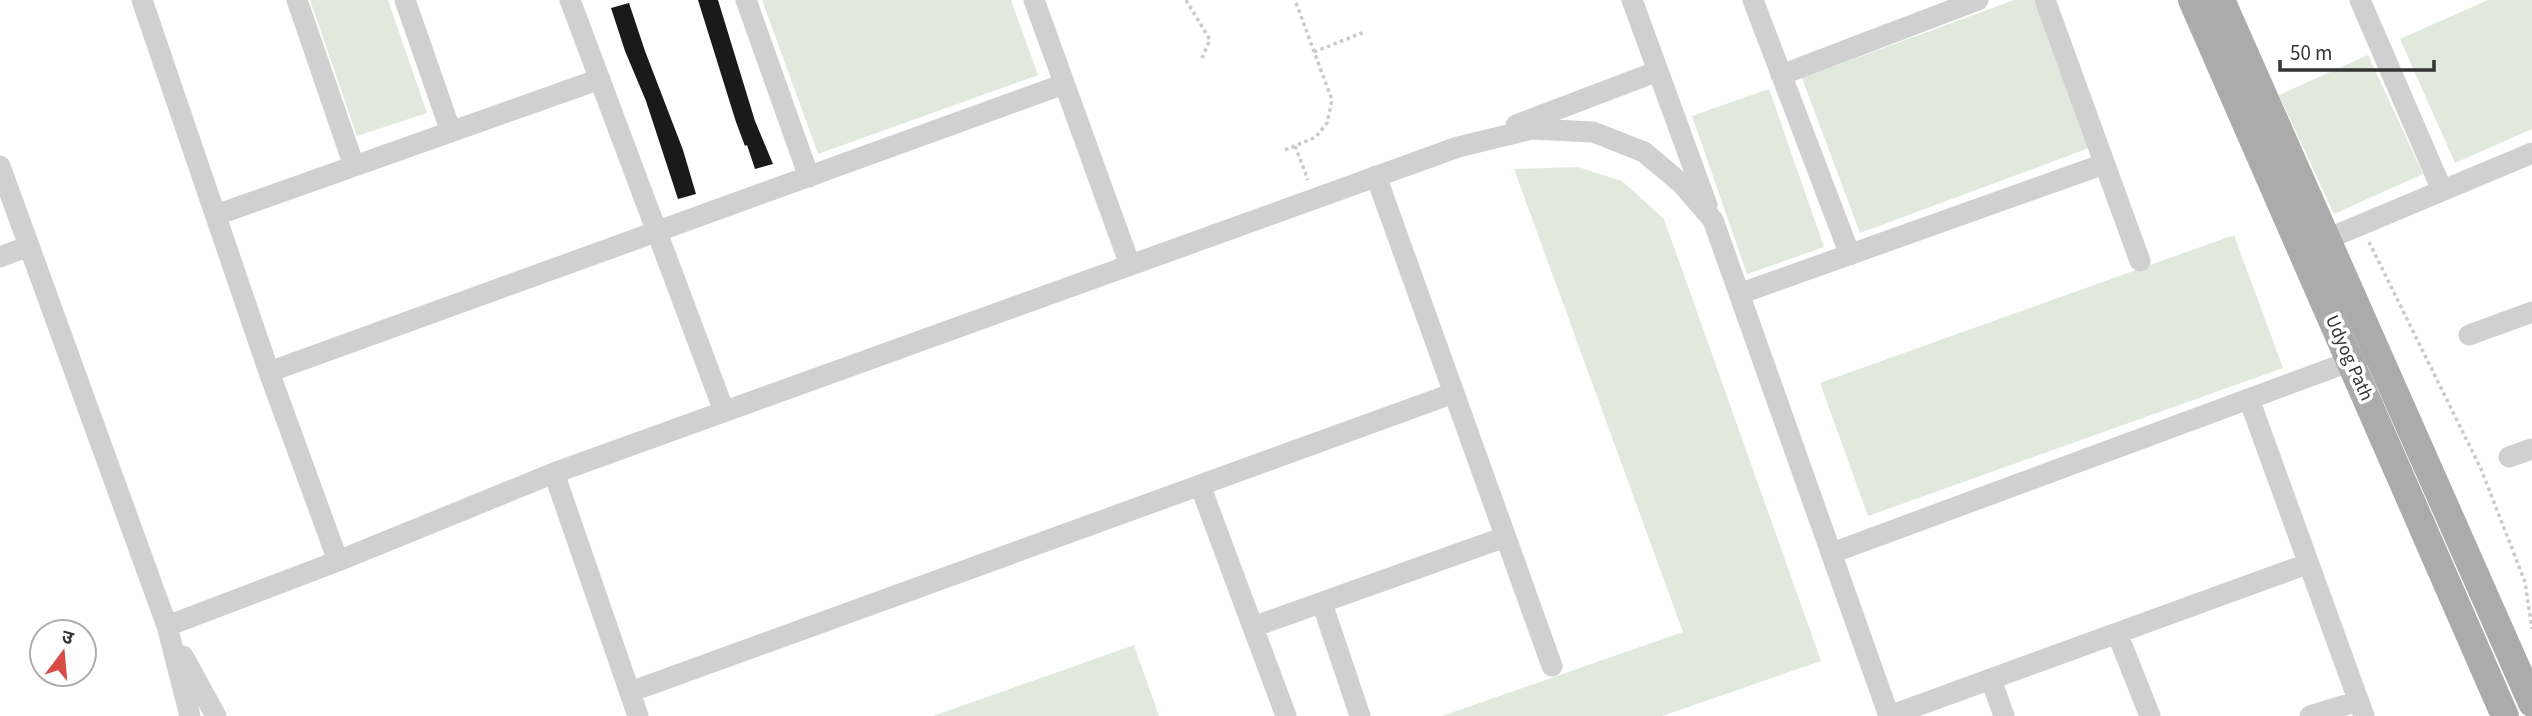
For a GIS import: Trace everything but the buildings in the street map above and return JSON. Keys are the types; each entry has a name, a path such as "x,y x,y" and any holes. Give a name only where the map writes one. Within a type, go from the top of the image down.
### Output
{"main road":[{"name":"Udyog Path","path":"2192,0 2505,716"},
{"name":"Udyog Path","path":"2221,0 2532,703"}],"street":[{"path":"142,0 269,372 338,561"},
{"path":"298,0 354,166"},
{"path":"405,0 451,132"},
{"path":"570,0 724,411"},
{"path":"746,0 809,177"},
{"path":"1034,0 1130,265"},
{"path":"1632,0 1889,716 2307,564"},
{"path":"1753,0 1850,255"},
{"path":"1781,75 1978,0"},
{"path":"2045,0 2140,261"},
{"path":"2360,0 2442,190"},
{"path":"167,626 338,561 554,472 1458,147 1658,71"},
{"path":"216,215 600,79"},
{"path":"269,372 1064,84"},
{"path":"1458,147 1532,129 1593,132 1644,152 1682,184 1713,220"},
{"path":"2327,239 2532,153"},
{"path":"1739,294 2104,164"},
{"path":"0,166 167,626 190,716"},
{"path":"1376,176 1552,666"},
{"path":"0,257 29,246"},
{"path":"2469,335 2532,312"},
{"path":"1832,553 2377,352"},
{"path":"630,692 1454,393"},
{"path":"2249,399 2361,708 2310,716"},
{"path":"2509,457 2532,449"},
{"path":"554,472 638,716"},
{"path":"1200,485 1286,716"},
{"path":"1253,627 1505,537"},
{"path":"1322,603 1360,716"},
{"path":"167,626 216,716"},
{"path":"2117,633 2150,716"},
{"path":"1991,679 2004,716"}],"path":[{"path":"1186,0 1210,40 1202,58"},
{"path":"1285,150 1316,137 1327,123 1332,100 1295,0"},
{"path":"1314,52 1364,32"},
{"path":"1295,146 1315,198"},
{"path":"2360,225 2481,469 2525,582 2532,629"}],"shaded area":[{"path":"310,0 388,0 427,113 357,136"},
{"path":"762,0 1011,0 1038,75 818,154"},
{"path":"2014,0 2034,0 2089,148 1860,233 1802,78"},
{"path":"2488,0 2532,0 2532,129 2455,163 2400,39"},
{"path":"2368,55 2423,174 2334,214 2279,95"},
{"path":"1769,89 1824,247 1747,274 1692,116"},
{"path":"1578,167 1622,181 1664,219 1821,661 1662,716 1442,716 1683,632 1514,169"},
{"path":"2234,235 2283,368 1868,516 1820,383"},
{"path":"1134,645 1159,716 933,716"}]}
